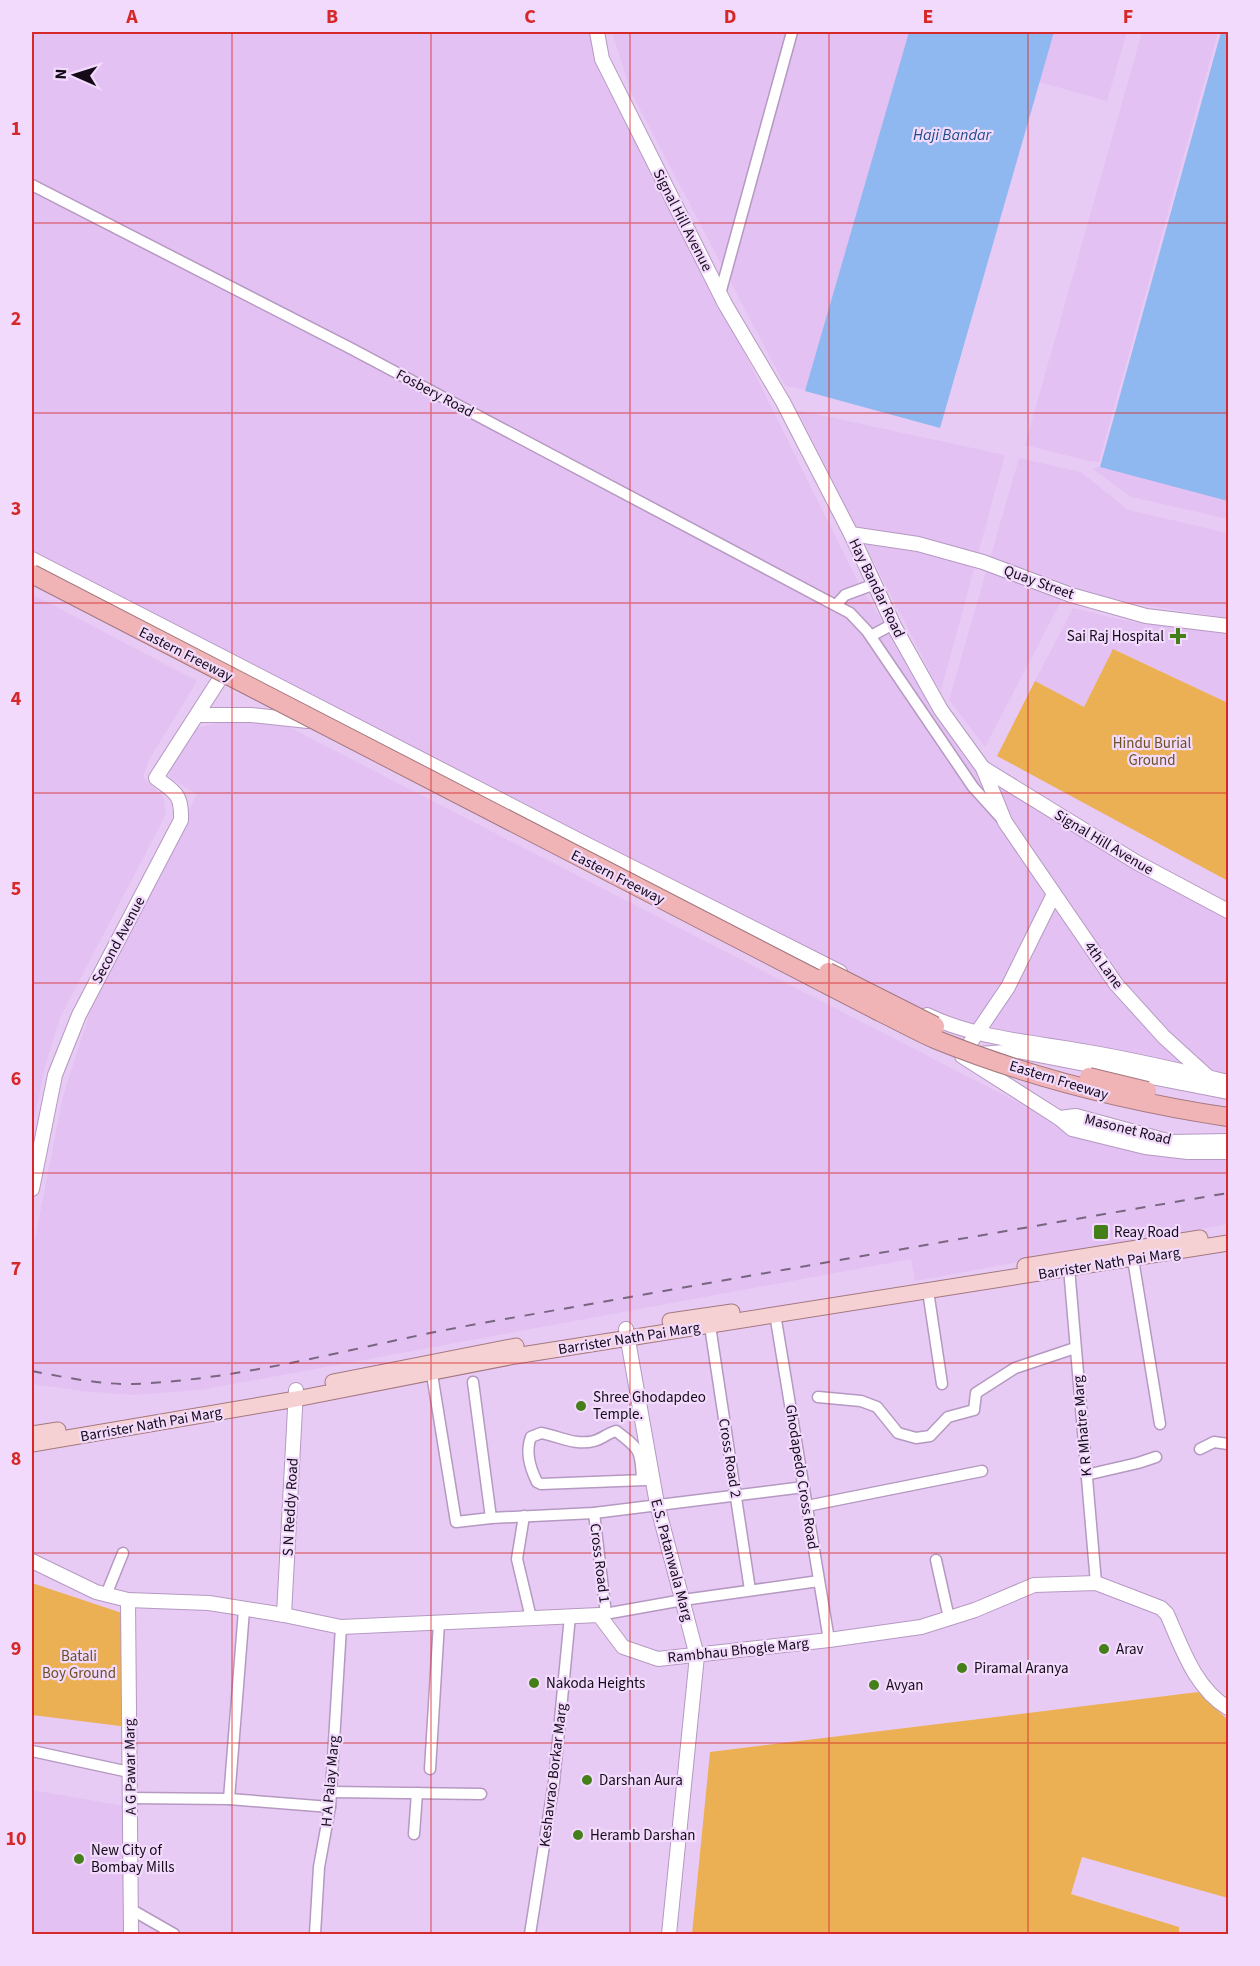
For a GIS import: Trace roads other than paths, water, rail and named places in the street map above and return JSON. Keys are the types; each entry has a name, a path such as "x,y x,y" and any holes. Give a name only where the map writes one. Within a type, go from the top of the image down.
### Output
{"highway":[{"name":"Eastern Freeway","path":"32,561 581,847 940,1028 1052,1067 1162,1095 1228,1105"},
{"name":"Eastern Freeway","path":"32,574 936,1039 1048,1078 1117,1097 1228,1117"}],"main road":[{"name":"Barrister Nath Pai Marg","path":"32,1444 431,1367 515,1356 627,1334 1228,1233"},
{"name":"Barrister Nath Pai Marg","path":"627,1334 710,1326 751,1313 775,1314 1228,1243"},
{"name":"Barrister Nath Pai Marg","path":"32,1434 296,1394"}],"street":[{"name":"Signal Hill Avenue","path":"597,32 602,60 720,294 783,402"},
{"path":"720,294 792,32"},
{"name":"Fosbery Road","path":"32,185 350,348 836,605"},
{"name":"Hay Bandar Road","path":"783,402 851,534 893,624 941,710 983,768"},
{"name":"Quay Street","path":"851,534 918,544 983,562 1071,595 1146,616 1228,626"},
{"path":"32,561 795,950 944,1023 977,1032 1107,1055 1217,1086"},
{"path":"32,579 809,982 933,1044 962,1055 1059,1118"},
{"path":"836,605 845,595 875,585"},
{"name":"4th Lane","path":"836,605 850,613 871,636 973,787 1005,822 1116,984 1164,1037 1217,1086 1228,1082"},
{"path":"871,636 893,624"},
{"name":"Second Avenue","path":"32,1189 55,1075 79,1015 181,820 182,804 175,792 156,778 220,677"},
{"path":"308,721 318,705"},
{"path":"198,715 251,715 308,721"},
{"name":"Signal Hill Avenue","path":"983,768 1136,862 1228,910"},
{"name":"4th Lane","path":"983,768 1005,822"},
{"path":"962,1055 1008,987 1054,894"},
{"path":"962,1055 1018,1051 1217,1086"},
{"name":"Masonet Road","path":"1059,1118 1076,1116 1171,1142 1228,1141"},
{"name":"Masonet Road","path":"1059,1118 1072,1129 1145,1147 1188,1152 1228,1152"},
{"path":"1132,1259 1160,1424"},
{"name":"K R Mhatre Marg","path":"1069,1268 1096,1583"},
{"path":"928,1291 942,1384"},
{"name":"Ghodapedo Cross Road","path":"775,1314 830,1640"},
{"name":"Cross Road 2","path":"710,1326 750,1590"},
{"name":"E.S. Patanwala Marg","path":"627,1334 647,1480 657,1504 697,1656 669,1935"},
{"path":"818,1397 861,1401 878,1407 898,1433 916,1438 930,1436 948,1417 974,1410 976,1393 1015,1368 1075,1348"},
{"path":"431,1367 456,1522 594,1513 804,1487"},
{"path":"473,1382 491,1518"},
{"name":"S N Reddy Road","path":"284,1616 296,1394"},
{"path":"616,1431 636,1446 647,1480 542,1484 537,1482 530,1467 527,1446 531,1437 541,1433 564,1440 587,1442 596,1441 616,1431"},
{"path":"1200,1449 1214,1442 1228,1444"},
{"path":"1086,1475 1156,1457"},
{"path":"807,1506 982,1471"},
{"name":"Cross Road 1","path":"594,1513 603,1614"},
{"path":"524,1516 517,1559 531,1618"},
{"path":"106,1595 123,1552"},
{"path":"936,1560 949,1618"},
{"path":"32,1562 106,1595 128,1600 208,1603 341,1628 603,1614 819,1581"},
{"name":"Rambhau Bhogle Marg","path":"603,1614 623,1647 658,1659 830,1640 921,1627 975,1610 1034,1585 1096,1583 1161,1608 1167,1614 1197,1678 1228,1708"},
{"name":"A G Pawar Marg","path":"128,1600 131,1935"},
{"path":"229,1799 244,1610"},
{"name":"Keshavrao Borkar Marg","path":"530,1935 554,1782 570,1616"},
{"path":"430,1769 439,1623"},
{"name":"H A Palay Marg","path":"315,1935 319,1868 330,1807 341,1628"},
{"path":"32,1751 129,1772"},
{"path":"331,1792 481,1794"},
{"path":"414,1834 417,1793"},
{"path":"129,1798 229,1799 330,1807"},
{"path":"132,1910 174,1935"}],"water":[{"name":"Haji Bandar","path":"909,32 1054,32 940,428 805,391"},
{"path":"1221,32 1228,32 1228,501 1100,467"}],"railway":[{"path":"32,1371 122,1384 178,1381 222,1375 483,1323 1228,1193"}],"place":[{"name":"Sai Raj Hospital","path":"1178,636"},
{"name":"Reay Road","path":"1101,1232"},
{"name":"Shree Ghodapdeo Temple.","path":"581,1406"},
{"name":"Arav","path":"1104,1649"},
{"name":"Piramal Aranya","path":"962,1668"},
{"name":"Nakoda Heights","path":"534,1683"},
{"name":"Avyan","path":"874,1685"},
{"name":"Darshan Aura","path":"587,1780"},
{"name":"Heramb Darshan","path":"578,1835"},
{"name":"New City of Bombay Mills","path":"79,1859"}],"park label":[{"name":"Hindu Burial Ground","path":"1152,752"},
{"name":"Batali Boy Ground","path":"79,1664"}]}
